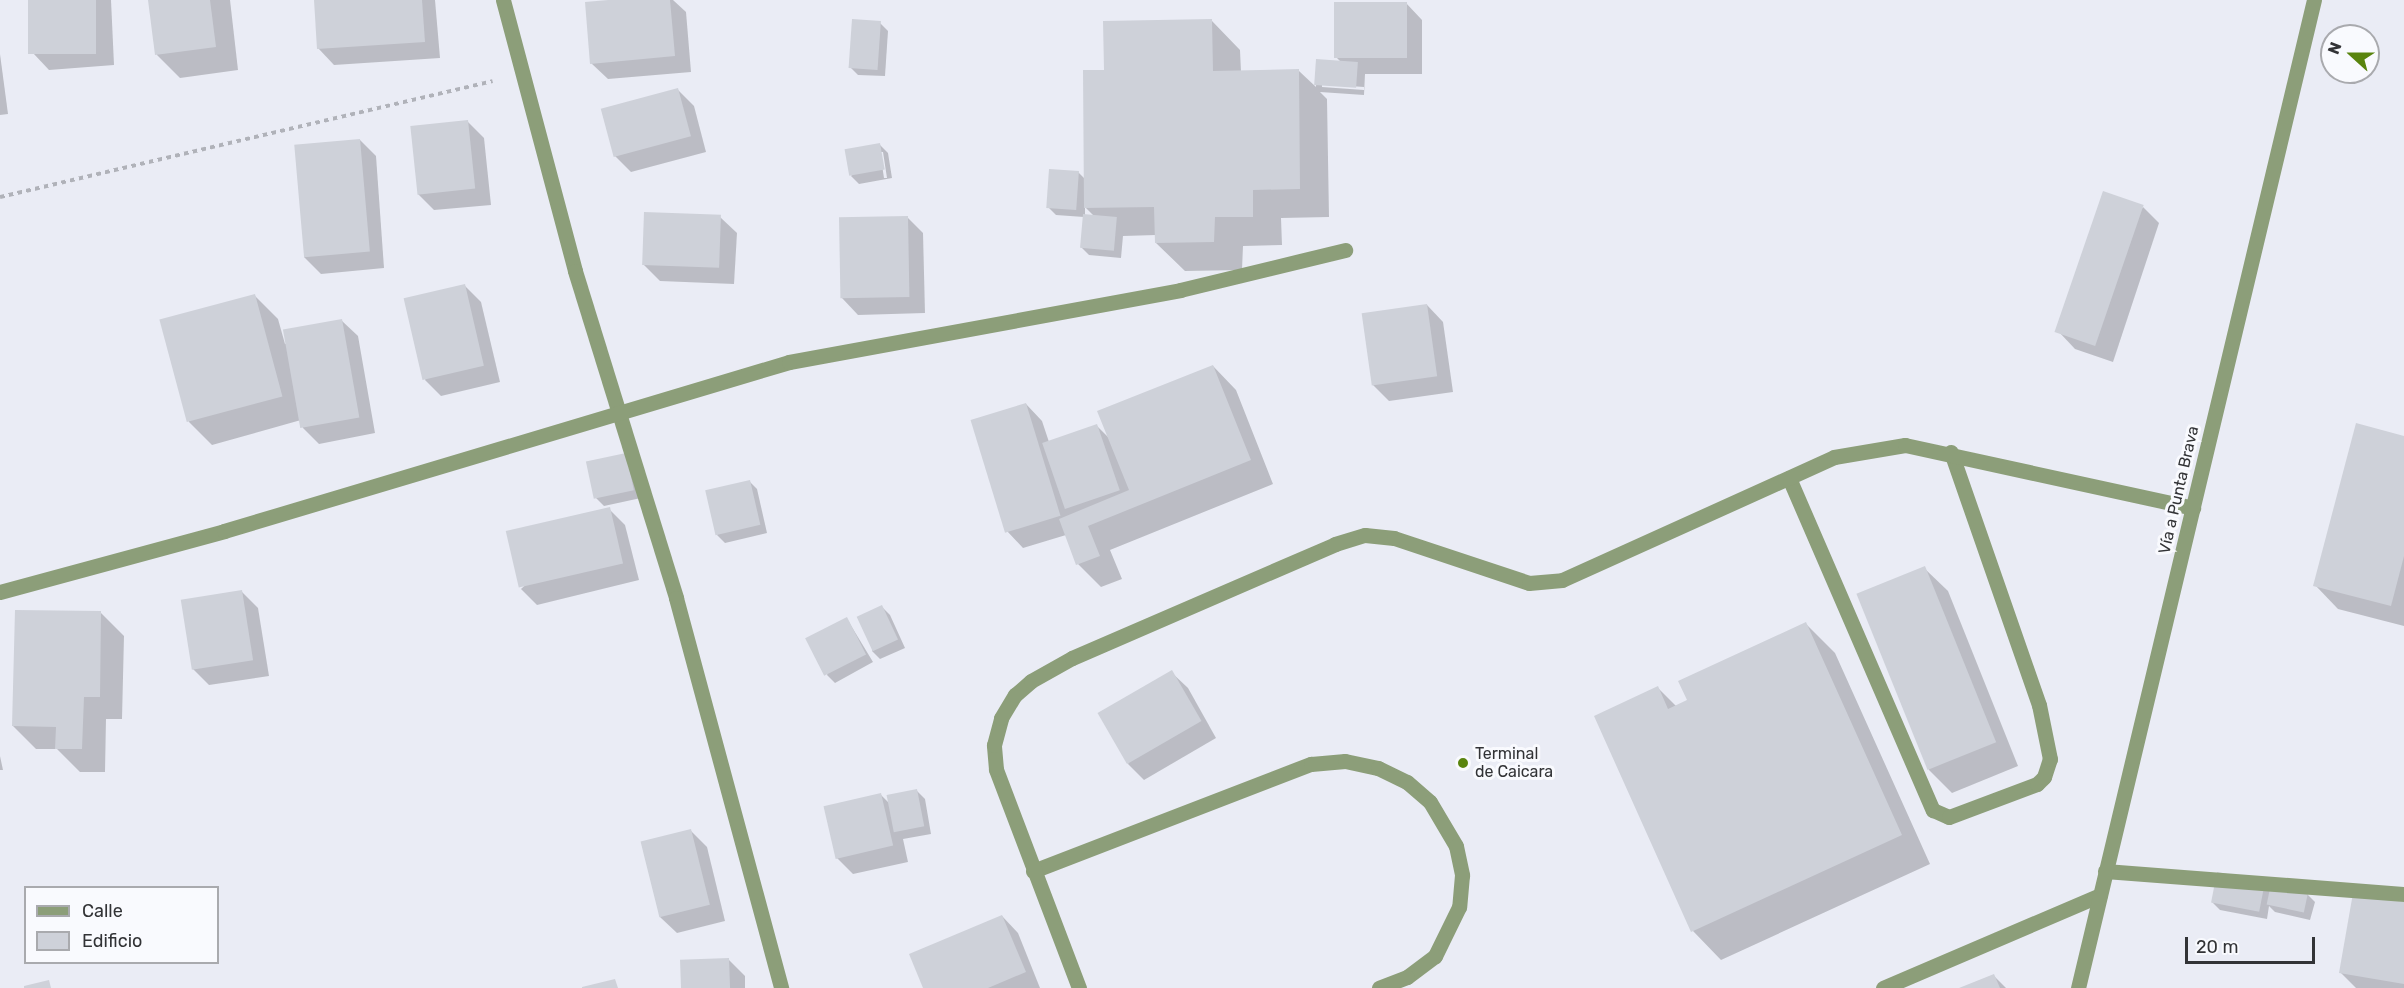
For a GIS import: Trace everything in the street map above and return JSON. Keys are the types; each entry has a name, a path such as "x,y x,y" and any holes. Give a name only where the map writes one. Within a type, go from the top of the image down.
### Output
{"street":[{"path":"503,0 575,271 676,598 781,988"},
{"name":"Vía a Punta Brava","path":"2078,988 2314,0"},
{"path":"0,592 224,531 619,410 789,362 1180,290 1346,250"},
{"path":"1079,988 996,769 994,745 1001,718 1015,695 1072,658 1335,544 1365,535 1425,547 1529,583 1562,580 1834,457 1874,447 1905,445 1951,452 2193,508"},
{"path":"1789,478 1933,810 1949,817 2037,784 2044,777 2050,759 2039,705 1951,452"},
{"path":"1033,871 1311,764 1345,761 1378,768 1407,782 1430,802 1456,846 1462,875 1459,908 1435,956 1407,977 1379,988"},
{"path":"2105,871 2404,894"},
{"path":"1883,988 2100,895"}],"path":[{"path":"0,197 522,74"}],"building":[{"path":"28,0 96,0 96,54 28,54"},
{"path":"148,0 210,0 216,47 155,55"},
{"path":"314,0 422,0 425,42 317,49"},
{"path":"670,0 675,56 590,64 585,2"},
{"path":"1334,2 1407,2 1407,58 1334,58"},
{"path":"852,19 881,21 878,70 849,68"},
{"path":"1212,19 1213,71 1299,69 1300,189 1253,190 1253,217 1215,217 1214,242 1155,243 1154,207 1084,208 1083,70 1104,70 1103,21"},
{"path":"1316,59 1358,62 1356,88 1314,85"},
{"path":"678,88 691,136 614,157 601,109"},
{"path":"468,120 475,189 418,195 410,126"},
{"path":"360,139 370,252 304,257 294,145"},
{"path":"880,143 885,170 849,176 845,149"},
{"path":"1049,169 1079,171 1076,210 1046,208"},
{"path":"2103,191 2144,205 2095,346 2054,332"},
{"path":"644,212 721,215 719,268 642,265"},
{"path":"1083,214 1117,217 1114,251 1080,248"},
{"path":"908,216 909,297 840,298 839,217"},
{"path":"465,284 484,366 423,380 404,298"},
{"path":"255,294 282,396 187,422 159,320"},
{"path":"1427,304 1437,376 1372,385 1362,313"},
{"path":"342,319 359,417 300,428 283,329"},
{"path":"1213,365 1251,460 1088,526 1100,556 1076,565 1059,519 1129,490 1097,411"},
{"path":"1026,403 1060,516 1005,533 971,420"},
{"path":"2356,423 2404,436 2404,556 2391,606 2313,586"},
{"path":"1097,424 1120,490 1065,509 1042,443"},
{"path":"626,453 634,490 594,499 586,462"},
{"path":"750,480 760,525 716,535 705,490"},
{"path":"610,507 623,564 519,588 506,531"},
{"path":"1925,566 1996,742 1928,770 1856,594"},
{"path":"242,590 253,660 192,670 181,600"},
{"path":"882,605 898,639 873,651 857,617"},
{"path":"15,610 101,611 100,697 84,697 82,749 55,749 56,727 12,726"},
{"path":"847,617 866,654 824,676 805,638"},
{"path":"1806,622 1902,835 1691,932 1594,716 1658,686 1668,709 1687,700 1678,681"},
{"path":"1172,670 1202,721 1127,764 1098,713"},
{"path":"917,789 924,826 894,832 887,795"},
{"path":"881,793 893,846 836,859 824,806"},
{"path":"691,829 710,905 659,917 641,842"},
{"path":"2217,872 2265,881 2259,912 2211,902"},
{"path":"2271,884 2308,892 2304,912 2267,905"},
{"path":"2353,893 2404,902 2404,984 2339,973"},
{"path":"1002,915 1026,972 988,988 923,988 909,954"},
{"path":"729,958 730,988 681,988 680,960"},
{"path":"1994,974 2000,988 1959,988"},
{"path":"615,979 618,988 582,988 582,987"},
{"path":"49,980 51,988 24,988 24,986"}],"place":[{"name":"Terminal de Caicara","path":"1463,763"}]}
